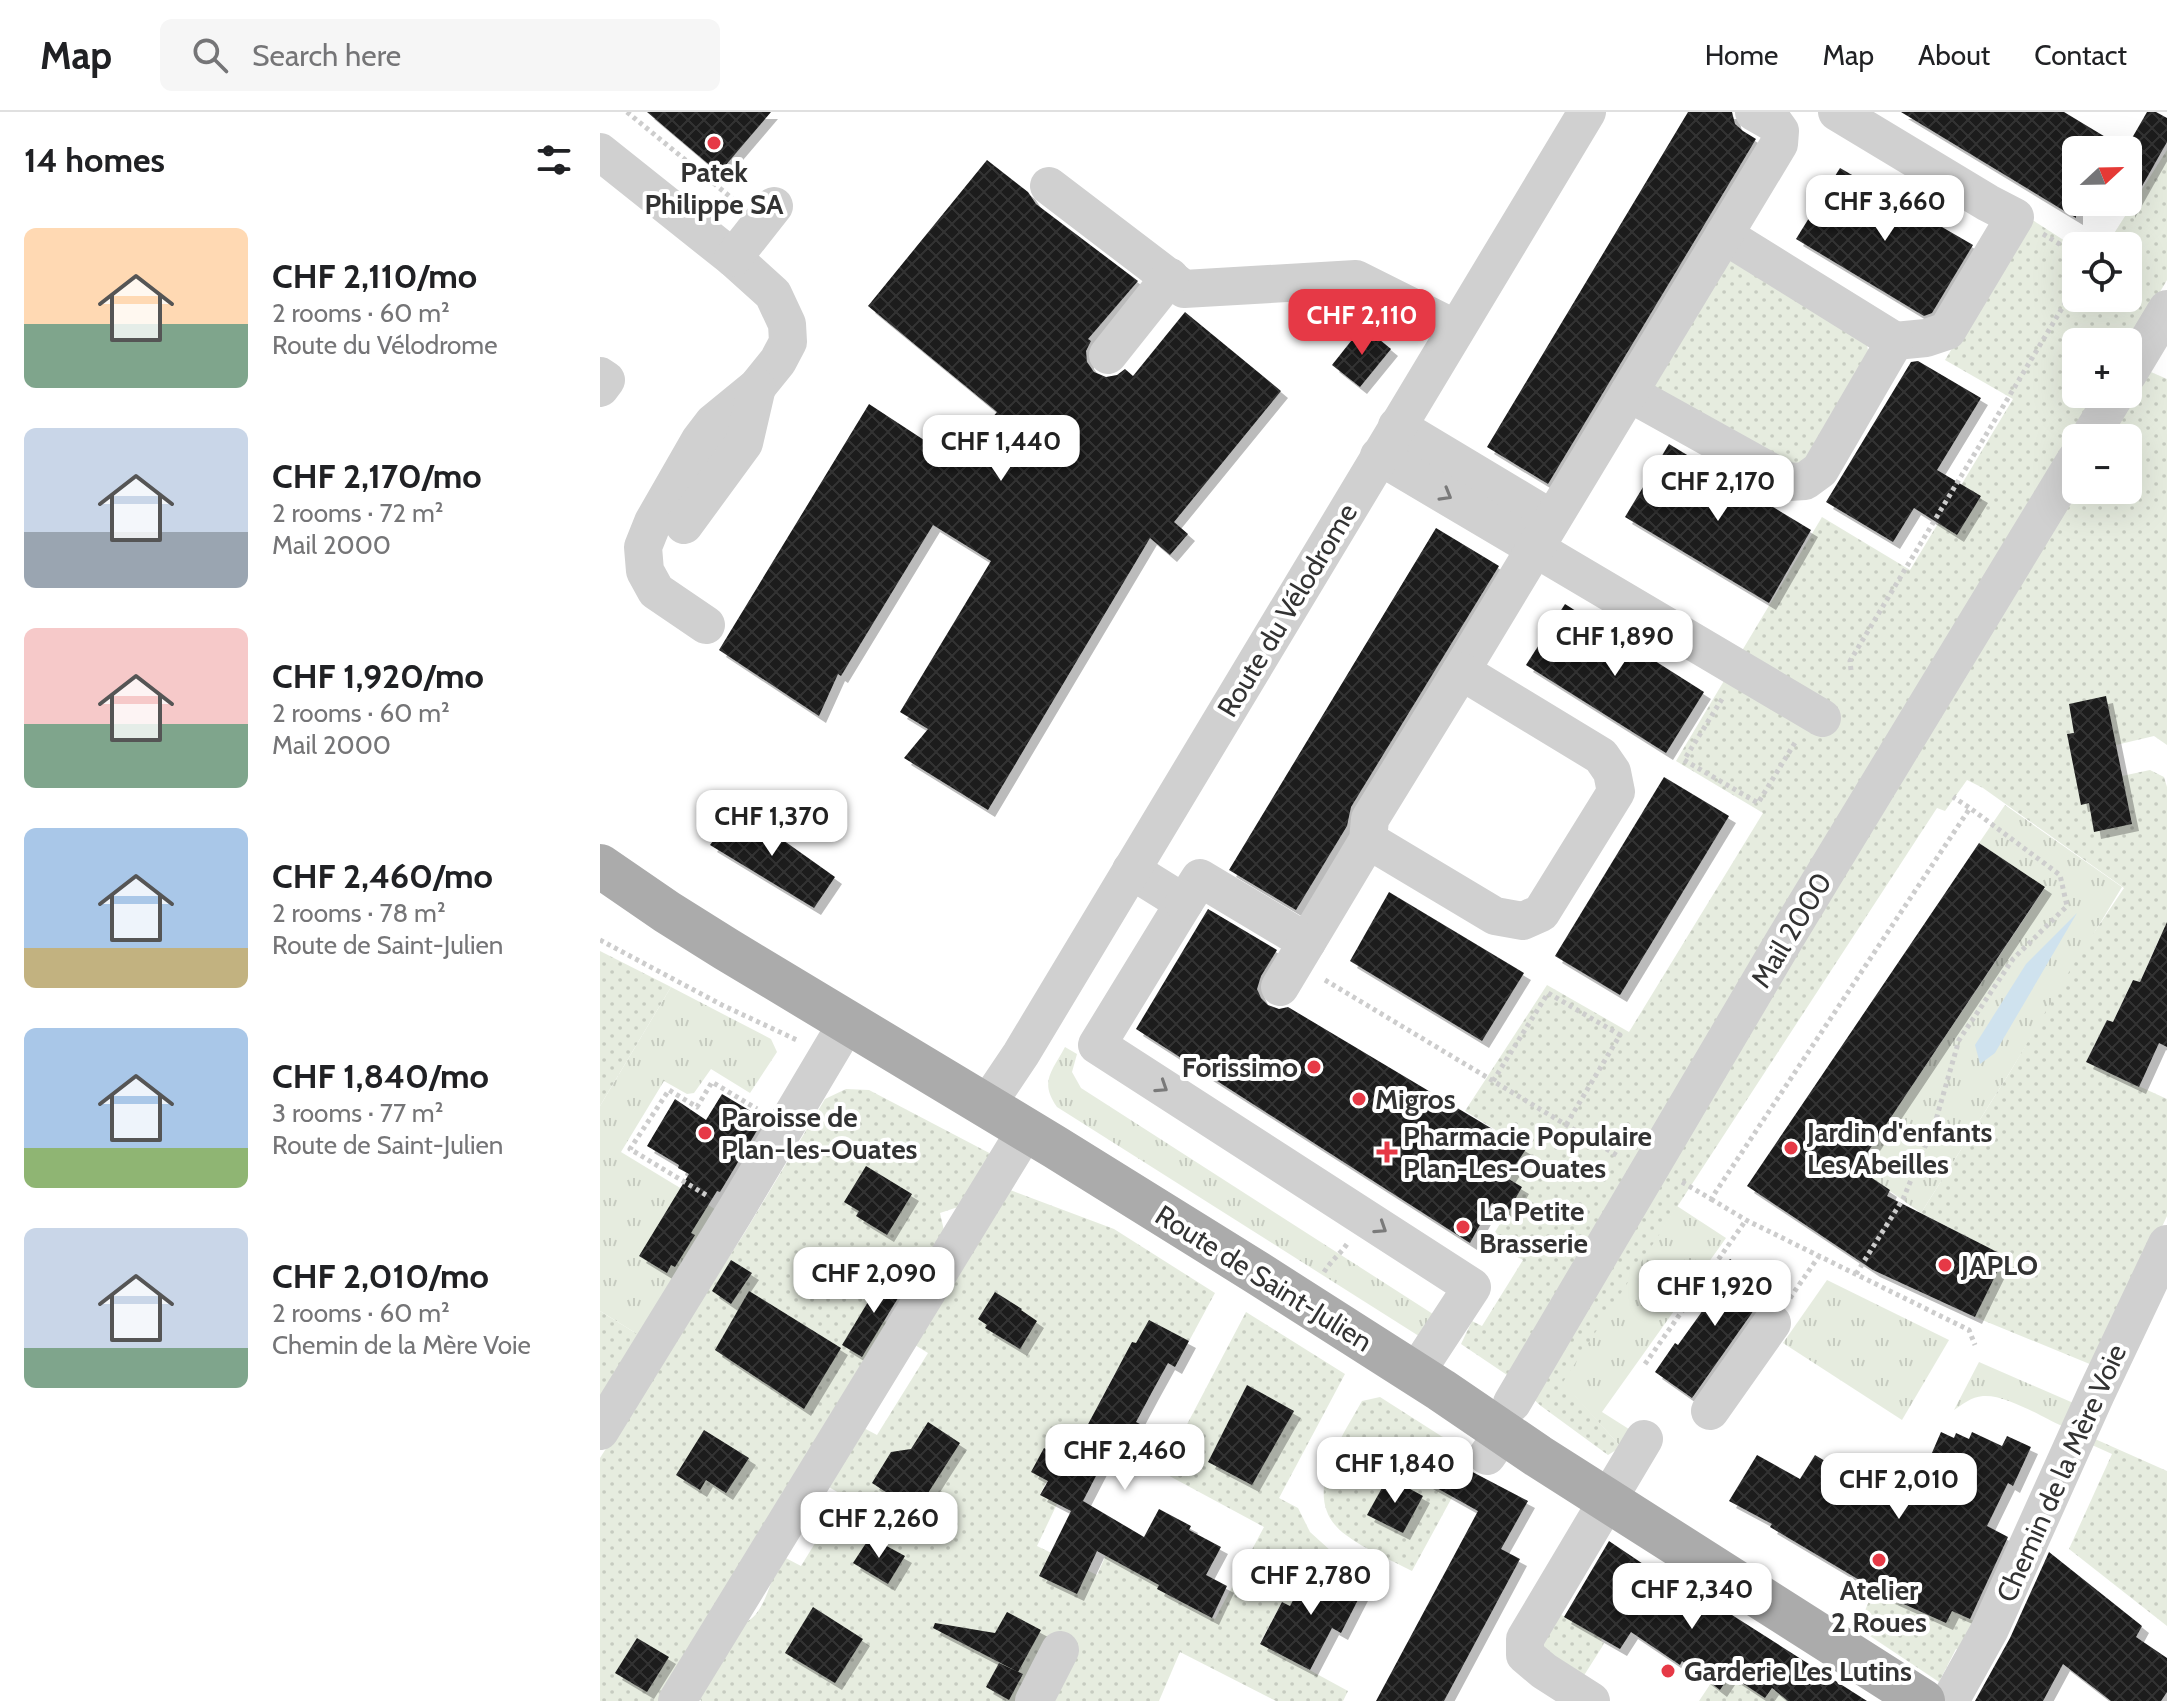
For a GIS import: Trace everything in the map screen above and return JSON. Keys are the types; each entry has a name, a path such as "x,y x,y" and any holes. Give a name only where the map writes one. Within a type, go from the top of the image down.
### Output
{"main road":[{"name":"Route de Saint-Julien","path":"600,866 837,1039 986,1106 1026,1130 1243,1263 1923,1701"}],"street":[{"name":"Route du Vélodrome","path":"986,1106 1021,1054 1587,112"},
{"path":"1415,1374 1472,1287 1097,1045 1200,878 1294,964 1368,840 1370,819 1779,144 1780,131 1775,124 1754,112"},
{"path":"1724,235 1895,341 1926,338 1947,331 2015,217 1837,112"},
{"path":"600,152 733,258 773,294 787,324 788,342 778,361 757,387 713,423 700,440 653,522 643,547 645,571 656,591 706,625"},
{"path":"1049,186 1184,289 1356,279 1456,329"},
{"path":"733,258 768,214"},
{"path":"1108,355 1170,277"},
{"path":"2142,351 2167,309"},
{"path":"1629,393 1789,482 1805,481 1820,470 1895,341"},
{"path":"600,376 606,380 600,388"},
{"path":"684,525 744,443 757,387"},
{"path":"1388,441 1544,533 1740,669 1817,715"},
{"name":"Mail 2000","path":"1501,1431 1649,1168 2062,482"},
{"path":"1368,840 1495,916 1523,921 1541,913 1616,792 1612,772 1601,756 1461,671"},
{"path":"1131,870 1184,903"},
{"path":"600,1431 837,1039"},
{"path":"677,1701 1026,1130"},
{"name":"Chemin de la Mère Voie","path":"1950,1701 1990,1629 2167,1244"},
{"path":"1710,1411 1772,1323"},
{"path":"1591,1701 1525,1655 1525,1639 1644,1439"},
{"path":"1034,1701 1060,1650"}],"path":[{"path":"627,112 768,214"},
{"path":"1851,670 1850,661 2062,308"},
{"path":"1740,669 1684,760 1758,803 1817,715"},
{"path":"1856,1274 1903,1199 1935,1123 1959,1040 2013,959 2067,906 2060,875 1953,797"},
{"path":"1711,1199 1970,808"},
{"path":"600,940 722,1005 837,1039"},
{"path":"1294,964 1566,1125 1746,1220 1969,1330 1975,1345"},
{"path":"1493,1081 1548,993 1620,1035 1566,1125"},
{"path":"734,1213 630,1149 669,1090 697,1107 712,1082 759,1110"},
{"path":"1645,1364 1746,1220"},
{"path":"1319,1280 1352,1237"},
{"path":"1772,1323 1819,1256"}],"green space":[{"path":"2167,150 2167,280 2139,328 2062,328 2062,408 2142,408 2142,368 2167,379 2167,745 2154,736 2116,745 2122,776 2150,770 2164,777 2167,787 2167,939 2159,939 2140,982 2133,980 2113,1022 2107,1020 2086,1062 2167,1099 2167,1216 2097,1367 1975,1317 2004,1256 1921,1213 2079,955 2124,888 1983,788 1967,780 1945,811 1937,808 1563,1382 1621,1447 1608,1455 1541,1406 1507,1375 1461,1344 1472,1321 1482,1326 1523,1260 1489,1242 1522,1187 1507,1178 1526,1149 1465,1111 1547,985 1629,1032 1763,813 1676,761 1822,517 1910,570 2013,399 1945,360 2031,219 2062,239 2062,312 2142,312 2142,232 2115,232 2125,216 2142,216 2142,189"},
{"path":"1728,249 1867,345 1871,366 1816,458 1797,468 1642,389"},
{"path":"2005,805 2122,887 1921,1213 1857,1168 2045,888 1979,843"},
{"path":"600,951 671,987 600,1106"},
{"path":"671,987 771,1039 777,1052 750,1093 711,1069 694,1093 687,1094 664,1081 621,1152 723,1214 642,1337 600,1311 600,1106"},
{"path":"1065,1047 1077,1054 1072,1072 1081,1088 1436,1316 1422,1338 1057,1107 1048,1083"},
{"path":"846,1089 869,1090 995,1156 964,1205 940,1213 945,1235 910,1288 886,1273 864,1308 892,1325 663,1701 600,1701 600,1458 745,1232 825,1099"},
{"path":"1005,1188 1114,1229 1215,1293 1175,1367 1168,1363 1115,1373 1083,1445 1070,1439 1040,1494 1057,1504 1037,1546 1097,1575 1106,1555 1160,1585 1158,1589 1215,1619 1264,1527 1162,1472 1246,1312 1345,1374 1279,1498 1298,1508 1310,1532 1363,1580 1363,1590 1312,1564 1290,1606 1282,1602 1260,1643 1348,1691 1343,1701 1276,1701 1180,1652 1159,1701 701,1701 696,1691 746,1622 758,1611 768,1593 780,1555 801,1566 844,1496 824,1484 860,1426 877,1435 928,1353 910,1342"},
{"path":"1677,1206 1726,1238 1602,1412 1632,1431 1621,1447 1562,1382"},
{"path":"1827,1280 1949,1340 1902,1420 1783,1343"},
{"path":"600,1311 642,1337 600,1405"},
{"path":"1979,1362 2078,1405 2062,1426 1992,1396 1975,1398 1954,1410"},
{"path":"1380,1397 1474,1457 1412,1571 1346,1535 1332,1521 1325,1505 1324,1487 1328,1469 1344,1433 1362,1401"},
{"path":"2095,1439 2167,1471 2167,1626 2069,1549 2112,1454 2092,1445"},
{"path":"1873,1591 1926,1614 1951,1610 1982,1625 1968,1653 1956,1649 1939,1682 1858,1628"},
{"path":"1558,1613 1603,1637 1602,1647 1583,1677 1538,1649"},
{"path":"1730,1675 1765,1698 1772,1688 1775,1691 1779,1685 1805,1701 1699,1701 1711,1683 1720,1690"}],"water":[{"path":"2077,913 1995,1053 1980,1064 1975,1045 2026,964"}],"building":[{"name":"Patek Philippe SA","path":"647,112 771,112 719,173"},
{"path":"1688,112 1732,112 1735,124 1756,139 1548,484 1487,447"},
{"path":"1901,112 2064,112 2104,136 2062,136 2062,210"},
{"path":"2147,112 2156,112 2167,118 2167,142 2142,186 2142,136 2133,136"},
{"path":"987,160 1028,192 1036,204 1138,281 1088,339 1091,341 1086,351 1087,362 1094,372 1106,377 1117,375 1125,369 1133,376 1185,312 1281,391 1174,522 1188,534 1170,555 1150,538 988,810 904,758 928,729 900,712 991,561 933,525 841,676 838,674 819,716 719,650 869,404 956,461 997,412 868,306"},
{"path":"1840,168 1973,245 1932,313 1924,316 1796,239"},
{"path":"1363,326 1391,349 1360,387 1332,365"},
{"path":"1918,361 1981,398 1937,470 1981,496 1957,535 1914,508 1893,542 1826,502 1911,362"},
{"path":"1669,444 1811,530 1769,603 1625,517"},
{"path":"1436,528 1499,566 1351,807 1347,826 1296,910 1229,870"},
{"path":"1565,604 1704,692 1666,753 1526,665"},
{"path":"2106,696 2132,824 2094,832 2089,803 2081,805 2067,734 2074,733 2069,704"},
{"path":"1664,777 1729,816 1620,995 1555,956"},
{"path":"738,808 835,877 814,908 710,845"},
{"path":"1979,843 2045,887 1857,1168 1890,1190 1887,1196 2005,1256 1975,1317 1873,1270 1747,1186"},
{"path":"1389,892 1524,973 1482,1041 1350,961"},
{"path":"1208,909 1277,950 1257,989 1268,1005 1279,1009 1288,1007 1526,1149 1507,1178 1522,1187 1508,1212 1492,1203 1470,1243 1136,1029"},
{"path":"2167,922 2167,1047 2159,1043 2139,1087 2086,1062 2107,1020 2113,1022 2133,980 2140,982"},
{"name":"Paroisse de Plan-les-Ouates","path":"722,1094 764,1119 691,1233 695,1235 675,1267 671,1265 667,1273 639,1256 689,1174 647,1146 675,1099 706,1120"},
{"path":"866,1166 912,1194 887,1235 856,1216 859,1211 844,1202"},
{"path":"1730,1259 1772,1284 1764,1296 1770,1300 1754,1310 1692,1398 1655,1372 1721,1285 1714,1280"},
{"path":"731,1260 752,1273 731,1304 712,1291"},
{"path":"886,1272 906,1285 862,1357 842,1345"},
{"path":"749,1291 841,1348 804,1409 715,1350"},
{"path":"995,1292 1037,1321 1020,1349 985,1328 987,1325 978,1319"},
{"path":"1149,1320 1189,1341 1175,1367 1168,1363 1152,1392 1136,1422 1144,1426 1129,1451 1113,1443 1083,1501 1144,1537 1159,1509 1221,1547 1206,1575 1227,1586 1212,1618 1157,1589 1159,1585 1097,1551 1077,1594 1039,1576 1071,1511 1040,1495 1048,1481 1031,1472 1044,1448 1060,1457 1070,1438 1078,1443 1132,1342 1136,1343"},
{"path":"1247,1385 1294,1411 1252,1485 1208,1462"},
{"path":"928,1422 960,1443 912,1518 889,1507 895,1498 872,1483 891,1452 911,1449"},
{"path":"704,1430 749,1458 726,1493 706,1480 700,1490 676,1475"},
{"path":"1941,1432 1954,1438 1956,1433 1969,1439 1972,1432 2002,1446 2007,1436 2031,1447 2013,1486 2008,1483 1987,1526 2008,1537 1970,1619 1952,1611 1946,1623 1888,1597 1770,1527 1772,1524 1729,1501 1757,1455 1800,1479 1815,1455 1860,1482 1890,1495 1892,1490 1908,1496 1910,1490 1915,1492"},
{"path":"1445,1448 1466,1458 1463,1467 1528,1501 1501,1549 1520,1559 1444,1701 1376,1701 1478,1511 1426,1482"},
{"path":"1388,1477 1423,1496 1403,1533 1367,1515"},
{"path":"870,1537 905,1556 888,1584 853,1563"},
{"path":"1609,1541 1652,1570 1655,1566 1867,1701 1788,1701 1772,1688 1765,1698 1730,1675 1720,1690 1682,1661 1680,1665 1631,1632 1620,1649 1564,1617"},
{"path":"2049,1552 2142,1626 2136,1637 2167,1658 2167,1692 2161,1701 2111,1701 2063,1664 2043,1701 1975,1701 2010,1638"},
{"path":"1312,1564 1363,1590 1341,1633 1332,1628 1310,1670 1260,1644 1282,1602 1290,1606"},
{"path":"813,1607 863,1639 835,1683 785,1653"},
{"path":"1007,1612 1041,1630 1018,1672 933,1628 935,1623 995,1633"},
{"path":"637,1638 669,1657 647,1692 615,1673"},
{"path":"999,1663 1023,1674 1009,1700 986,1687"}],"place":[{"name":"Patek Philippe SA","path":"714,143"},
{"name":"Forissimo","path":"1314,1067"},
{"name":"Migros","path":"1359,1099"},
{"name":"Paroisse de Plan-les-Ouates","path":"705,1133"},
{"name":"Jardin d'enfants Les Abeilles","path":"1791,1148"},
{"name":"Pharmacie Populaire Plan-Les-Ouates","path":"1387,1152"},
{"name":"La Petite Brasserie","path":"1463,1227"},
{"name":"JAPLO","path":"1945,1265"},
{"name":"Atelier 2 Roues","path":"1879,1560"},
{"name":"Garderie Les Lutins","path":"1668,1671"}]}
